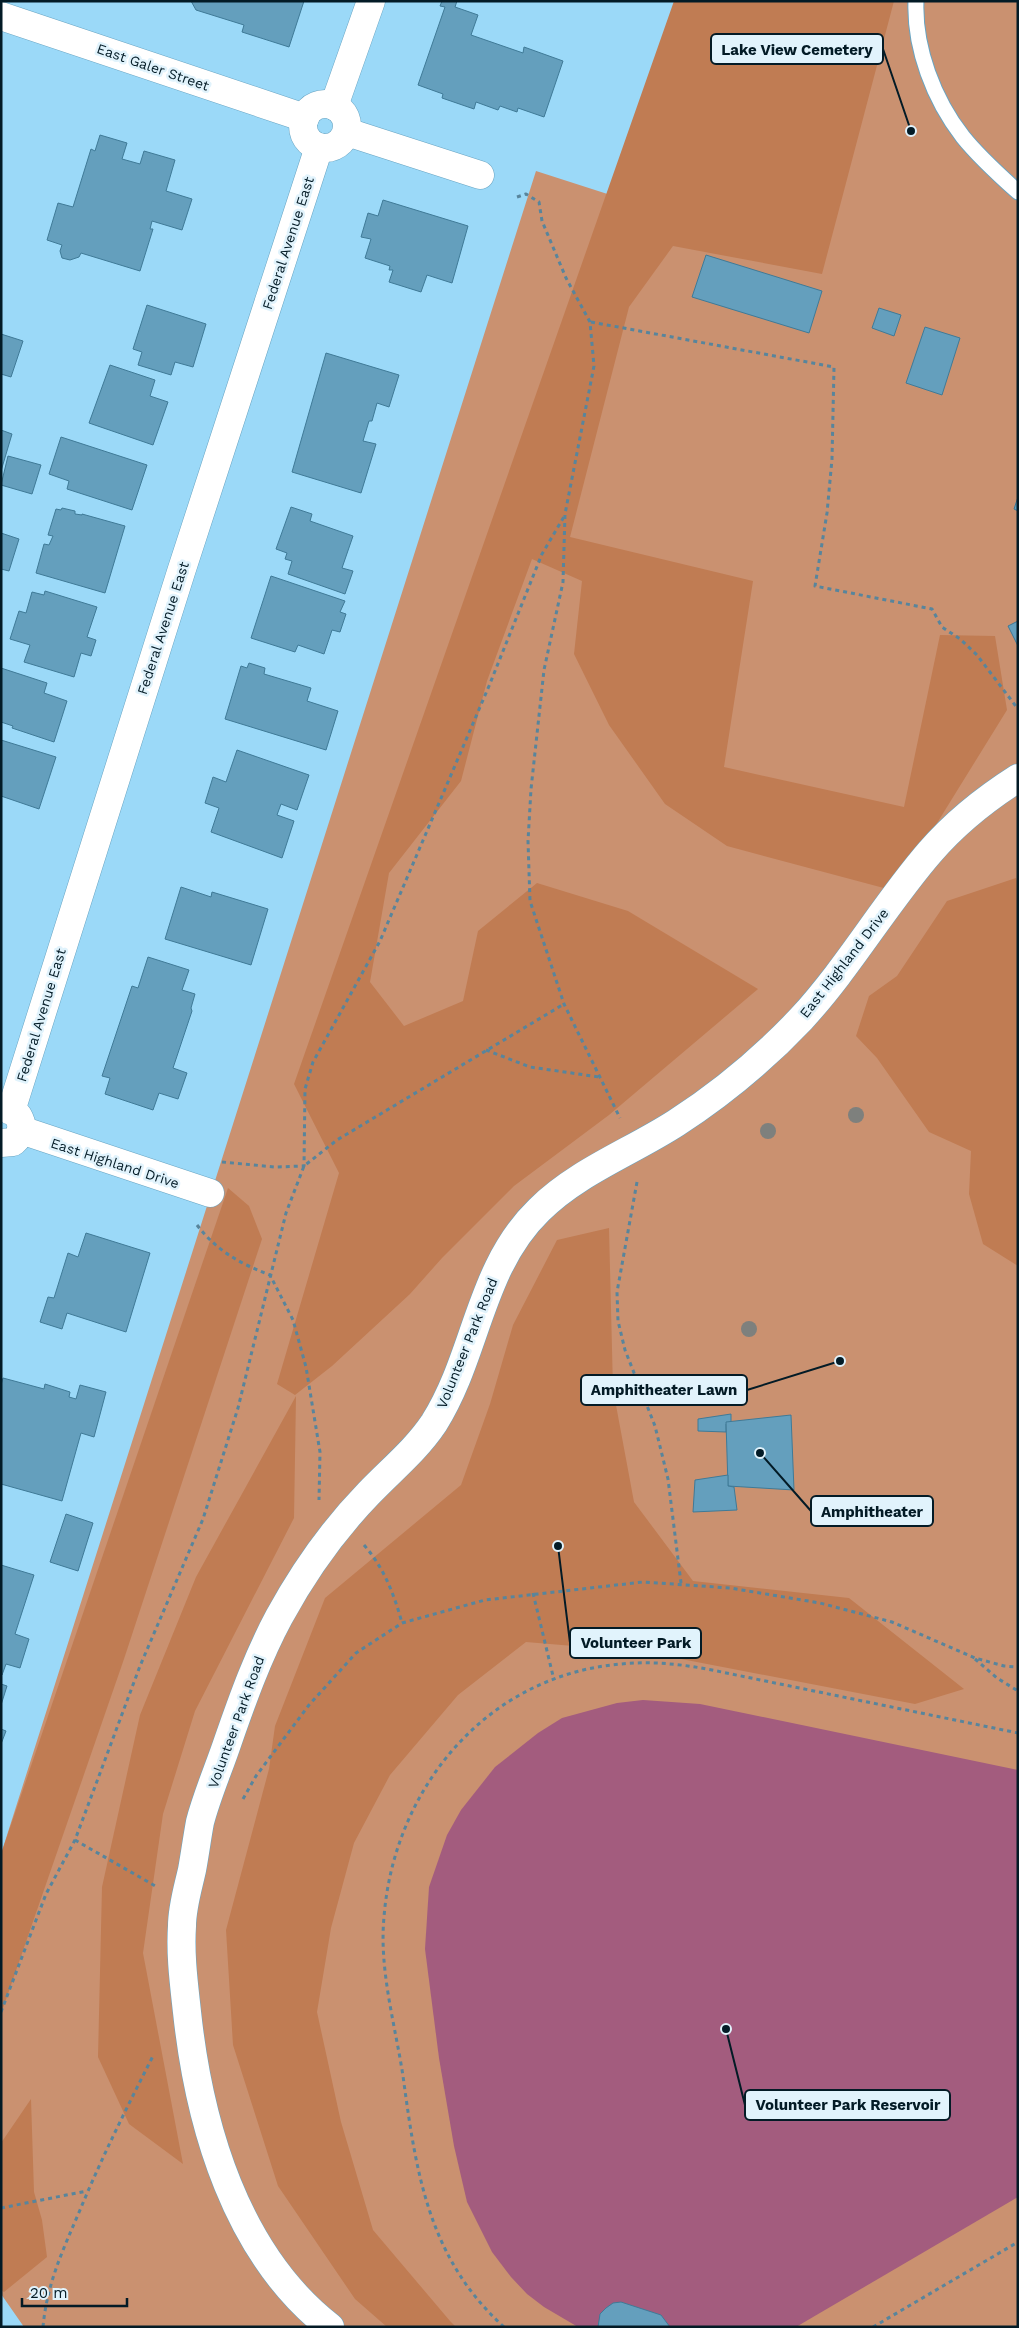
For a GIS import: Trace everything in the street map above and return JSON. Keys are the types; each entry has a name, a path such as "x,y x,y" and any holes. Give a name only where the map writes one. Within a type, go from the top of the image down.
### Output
{"street":[{"path":"334,106 371,1"},
{"name":"East Galer Street","path":"1,16 305,118"},
{"path":"324,104 334,106 338,107 347,119 347,132 337,145 330,148 319,147 310,142 305,136 305,118 310,109 316,106 324,104"},
{"path":"347,132 480,176"},
{"name":"Federal Avenue East","path":"9,1124 178,581 319,147"},
{"name":"East Highland Drive","path":"631,1149 679,1121 763,1055 802,1018 836,977 904,884 932,850 963,819 996,792 1018,778"},
{"name":"East Highland Drive","path":"9,1124 210,1193"},
{"name":"Volunteer Park Road","path":"330,2327 317,2317 282,2279 252,2236 229,2189 213,2140 199,2087 189,2033 183,1978 182,1923 201,1820 246,1688 279,1618 314,1561 343,1522 369,1493 411,1452 431,1428 447,1400 487,1291 500,1262 517,1236 537,1212 561,1190 631,1149"}],"lane":[{"path":"916,1 915,20 918,42 942,102 963,137 1018,192"}],"path":[{"path":"517,197 526,194 539,202 542,221 566,278 590,322 594,366 565,514 563,582 544,670 531,789 528,841 530,901 564,1004 631,1149 617,1292 618,1320 625,1350 658,1435 668,1479 681,1583"},
{"path":"590,322 834,368 832,459 827,513 815,586 932,609 942,627 960,639 976,655 1018,709"},
{"path":"1,2012 46,1894 75,1840 140,1666 204,1519 238,1408 286,1213 304,1166 305,1089 313,1062 380,941 489,686 542,554 565,514"},
{"path":"219,1162 275,1167 304,1166 337,1140 564,1004"},
{"path":"486,1050 530,1067 599,1077"},
{"path":"197,1225 211,1243 246,1266 270,1276 294,1320 306,1367 320,1452 319,1509"},
{"path":"343,1522 374,1556 392,1590 402,1623"},
{"path":"242,1802 256,1776 332,1677 356,1653 402,1623 485,1600 533,1593 643,1582 681,1583 730,1588 820,1603 892,1622 975,1658 1018,1667"},
{"path":"533,1593 554,1680"},
{"path":"975,1658 997,1678 1018,1691"},
{"path":"504,2327 473,2296 455,2268 434,2228 414,2152 384,1962 383,1921 386,1887 392,1859 418,1798 434,1773 456,1745 497,1709 531,1690 582,1670 619,1664 677,1664 1018,1733"},
{"path":"75,1840 158,1888"},
{"path":"43,2327 53,2273 88,2191 154,2054"},
{"path":"1,2208 88,2191"},
{"path":"873,2327 1018,2242"}],"shaded area":[{"path":"674,1 894,1 822,274 673,246 629,307 570,537 753,581 724,767 904,807 940,635 995,636 1007,710 895,891 727,846 665,804 609,725 574,654 582,581 532,559 487,681 461,781 389,873 370,982 404,1026 463,1001 478,931 537,883 628,911 758,989 609,1115 514,1186 442,1258 410,1294 332,1366 295,1395 277,1384 339,1173 294,1084"},
{"path":"848,1 1018,1 1018,2327 24,2327 1,2294 1,1854 536,171 623,199"},
{"path":"1016,878 1018,884 1018,1266 983,1244 969,1194 971,1151 929,1132 877,1058 856,1036 869,996 897,976 947,901"},
{"path":"228,1188 249,1206 262,1239 124,1659 1,2014 1,1854"},
{"path":"609,1228 613,1389 634,1502 693,1581 849,1598 964,1689 915,1704 645,1652 526,1642 458,1695 390,1775 354,1843 331,1928 317,2012 341,2122 373,2230 456,2327 387,2327 355,2299 278,2186 233,2045 226,1930 269,1769 275,1726 325,1598 461,1485 490,1404 513,1325 557,1240"},
{"path":"296,1396 294,1518 195,1711 163,1814 143,1953 183,2164 129,2124 98,2057 102,1887 140,1715 196,1577"},
{"path":"643,1700 700,1704 1018,1770 1018,2197 796,2327 578,2327 544,2307 527,2294 511,2277 492,2252 467,2202 454,2146 439,2058 425,1949 429,1887 447,1835 461,1810 495,1767 538,1733 562,1718 617,1703"},
{"path":"31,2099 34,2192 42,2220 47,2257 4,2292 1,2290 1,2143"}],"building":[{"path":"191,1 304,1 289,47 242,32 244,25 196,10"},
{"path":"442,1 457,1 455,7 478,15 471,35 523,53 524,47 563,61 544,117 518,108 517,112 500,106 498,110 476,102 474,109 442,98 443,94 418,85 445,7 440,6"},
{"path":"100,135 127,143 122,159 140,164 144,151 175,160 166,191 192,199 182,230 152,221 150,229 153,229 140,271 81,253 79,257 70,260 62,258 60,251 62,245 47,240 58,203 73,207 91,149 95,151"},
{"path":"383,200 468,226 452,283 427,275 421,292 389,282 393,270 389,270 390,266 365,258 371,239 361,237 368,213 378,216"},
{"path":"706,255 822,291 809,333 692,297"},
{"path":"147,305 206,324 193,367 175,362 171,375 138,365 142,352 133,349"},
{"path":"879,308 901,315 894,336 872,328"},
{"path":"925,327 960,338 942,395 906,383"},
{"path":"1,334 23,341 11,377 1,374"},
{"path":"326,353 399,375 389,407 377,403 372,421 369,421 363,441 376,444 361,493 292,472"},
{"path":"110,365 155,380 150,396 168,402 153,445 89,423"},
{"path":"1,430 12,434 1,471"},
{"path":"61,437 147,465 132,510 67,489 69,481 49,474"},
{"path":"8,456 41,465 32,494 1,485"},
{"path":"1018,497 1018,511 1014,509"},
{"path":"291,507 312,514 310,521 353,536 342,568 353,571 345,594 288,574 292,561 285,559 287,553 276,549"},
{"path":"62,508 75,511 75,514 82,514 125,526 105,593 36,573 44,544 49,545 53,536 48,535 56,509 61,510"},
{"path":"1,533 19,539 9,571 1,569"},
{"path":"271,576 345,601 340,612 346,614 340,632 332,630 324,654 298,645 295,652 251,638"},
{"path":"45,591 97,607 87,637 96,640 91,656 81,653 74,677 24,662 30,645 10,639 19,611 26,613 32,592 44,595"},
{"path":"1018,621 1018,646 1008,626"},
{"path":"249,663 265,668 264,674 311,688 307,701 338,711 326,750 225,719 241,666 247,668"},
{"path":"1,668 47,683 44,693 67,701 54,742 12,728 13,726 1,722"},
{"path":"1,740 56,757 39,809 1,796"},
{"path":"237,750 309,775 297,810 281,804 277,815 294,821 282,858 211,832 219,808 205,803 213,777 226,782"},
{"path":"181,887 211,897 212,892 268,909 251,965 165,939"},
{"path":"148,957 189,970 182,990 195,994 191,1008 192,1011 173,1068 187,1073 178,1099 159,1093 153,1110 105,1094 110,1078 102,1076 132,986 138,988"},
{"path":"86,1233 150,1253 126,1332 67,1313 62,1329 40,1322 48,1297 54,1298 68,1253 78,1257"},
{"path":"3,1378 44,1389 45,1384 70,1392 69,1397 76,1399 80,1385 106,1392 94,1437 81,1433 62,1501 1,1484 1,1385"},
{"path":"731,1414 731,1422 726,1424 726,1432 698,1431 698,1419"},
{"path":"791,1415 794,1490 728,1486 726,1422"},
{"path":"728,1475 728,1486 734,1487 737,1510 693,1512 695,1480"},
{"path":"66,1514 93,1523 78,1571 50,1562"},
{"path":"1,1565 34,1575 15,1634 29,1639 20,1668 6,1664 2,1675"},
{"path":"1,1684 7,1686 1,1705"},
{"path":"1,1729 6,1731 1,1744"},
{"path":"621,2302 661,2315 670,2327 598,2327 600,2314 613,2303"}],"place":[{"name":"Lake View Cemetery","path":"911,131"},
{"name":"Amphitheater Lawn","path":"840,1361"},
{"name":"Amphitheater","path":"760,1453"},
{"name":"Volunteer Park","path":"558,1546"},
{"name":"Volunteer Park Reservoir","path":"726,2029"}]}
